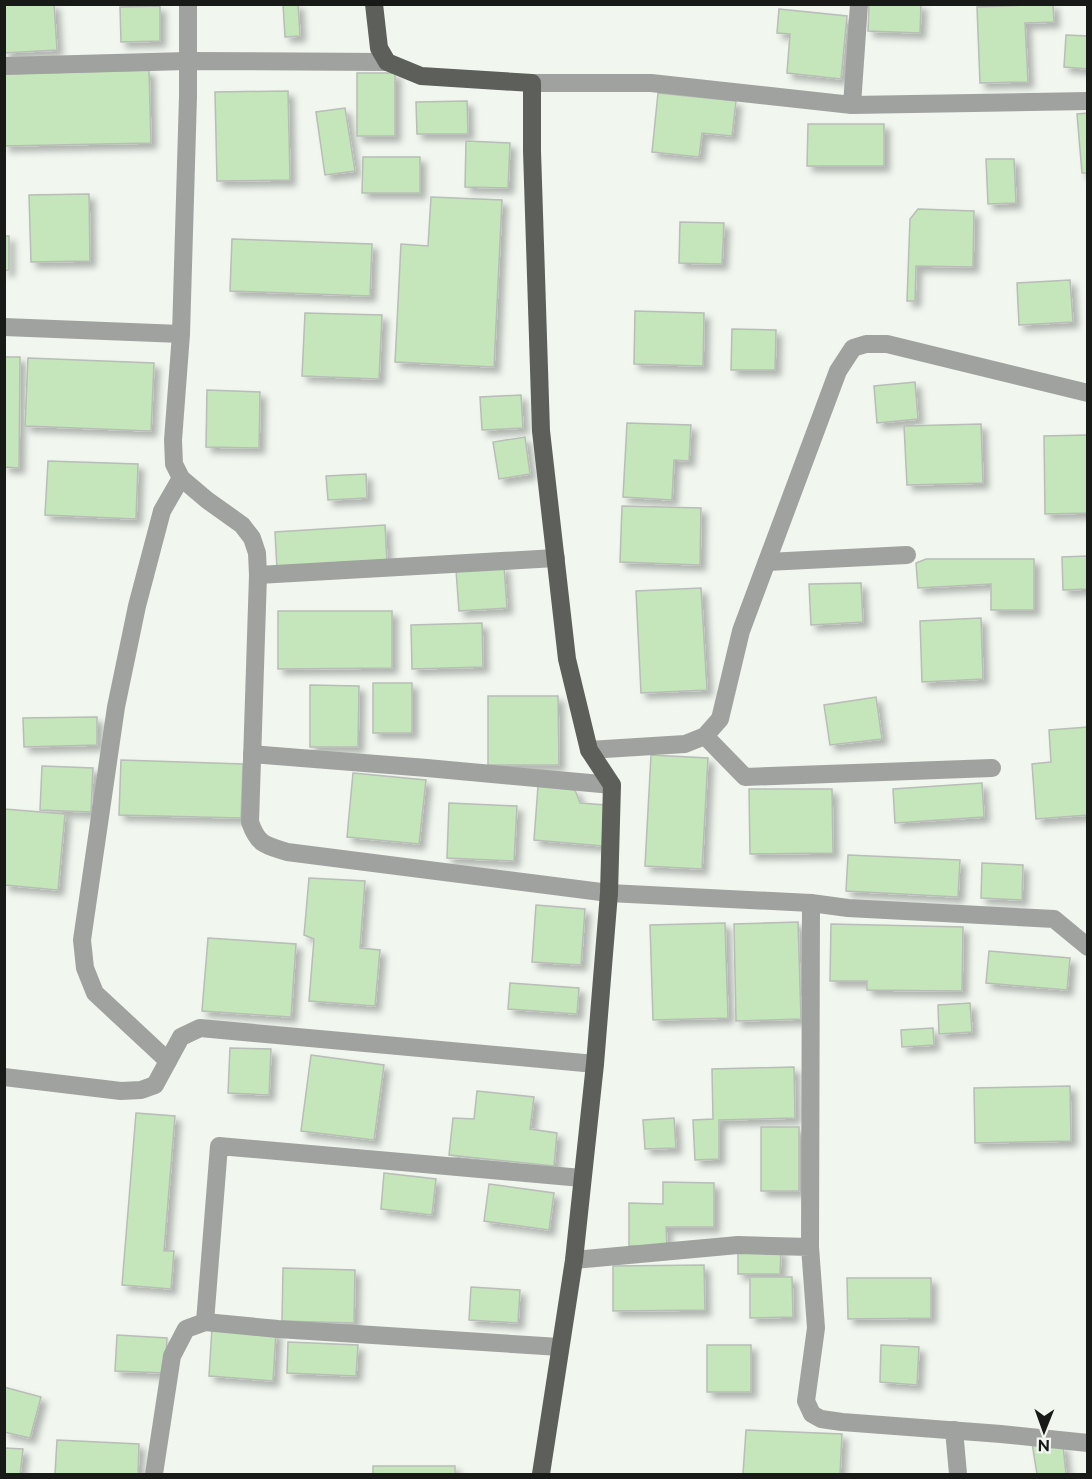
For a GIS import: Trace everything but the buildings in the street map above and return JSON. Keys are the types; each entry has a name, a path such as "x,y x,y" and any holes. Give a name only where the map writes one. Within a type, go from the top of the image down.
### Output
{"main road":[{"path":"374,4 379,48 387,62 421,76 532,83 540,431 567,659 589,750 612,785 609,893 595,1064 574,1260 541,1474"}],"street":[{"path":"188,4 188,96 181,334 173,440 174,464 181,478 242,525 252,538 257,554 250,822 255,838 269,847 287,852 609,893 1054,919 1088,947"},
{"path":"852,105 860,4"},
{"path":"4,66 187,62 387,62"},
{"path":"532,83 651,83 852,105 1088,101"},
{"path":"4,327 181,334"},
{"path":"589,750 686,744 705,736 720,719 741,631 838,371 853,348 866,344 886,344 1088,393"},
{"path":"168,1060 95,993 85,968 82,940 116,708 137,606 162,511 181,478"},
{"path":"767,562 907,555"},
{"path":"258,575 555,558"},
{"path":"705,736 745,777 992,768"},
{"path":"252,754 612,785"},
{"path":"811,903 810,1247 816,1328 806,1401 812,1414 821,1419 842,1422 1088,1443"},
{"path":"4,1077 121,1091 141,1090 155,1085 181,1037 200,1028 595,1064"},
{"path":"205,1322 219,1146 582,1178"},
{"path":"574,1260 738,1245 810,1247"},
{"path":"154,1474 172,1356 186,1329 205,1322 278,1329 560,1347"},
{"path":"954,1430 958,1474"}]}
